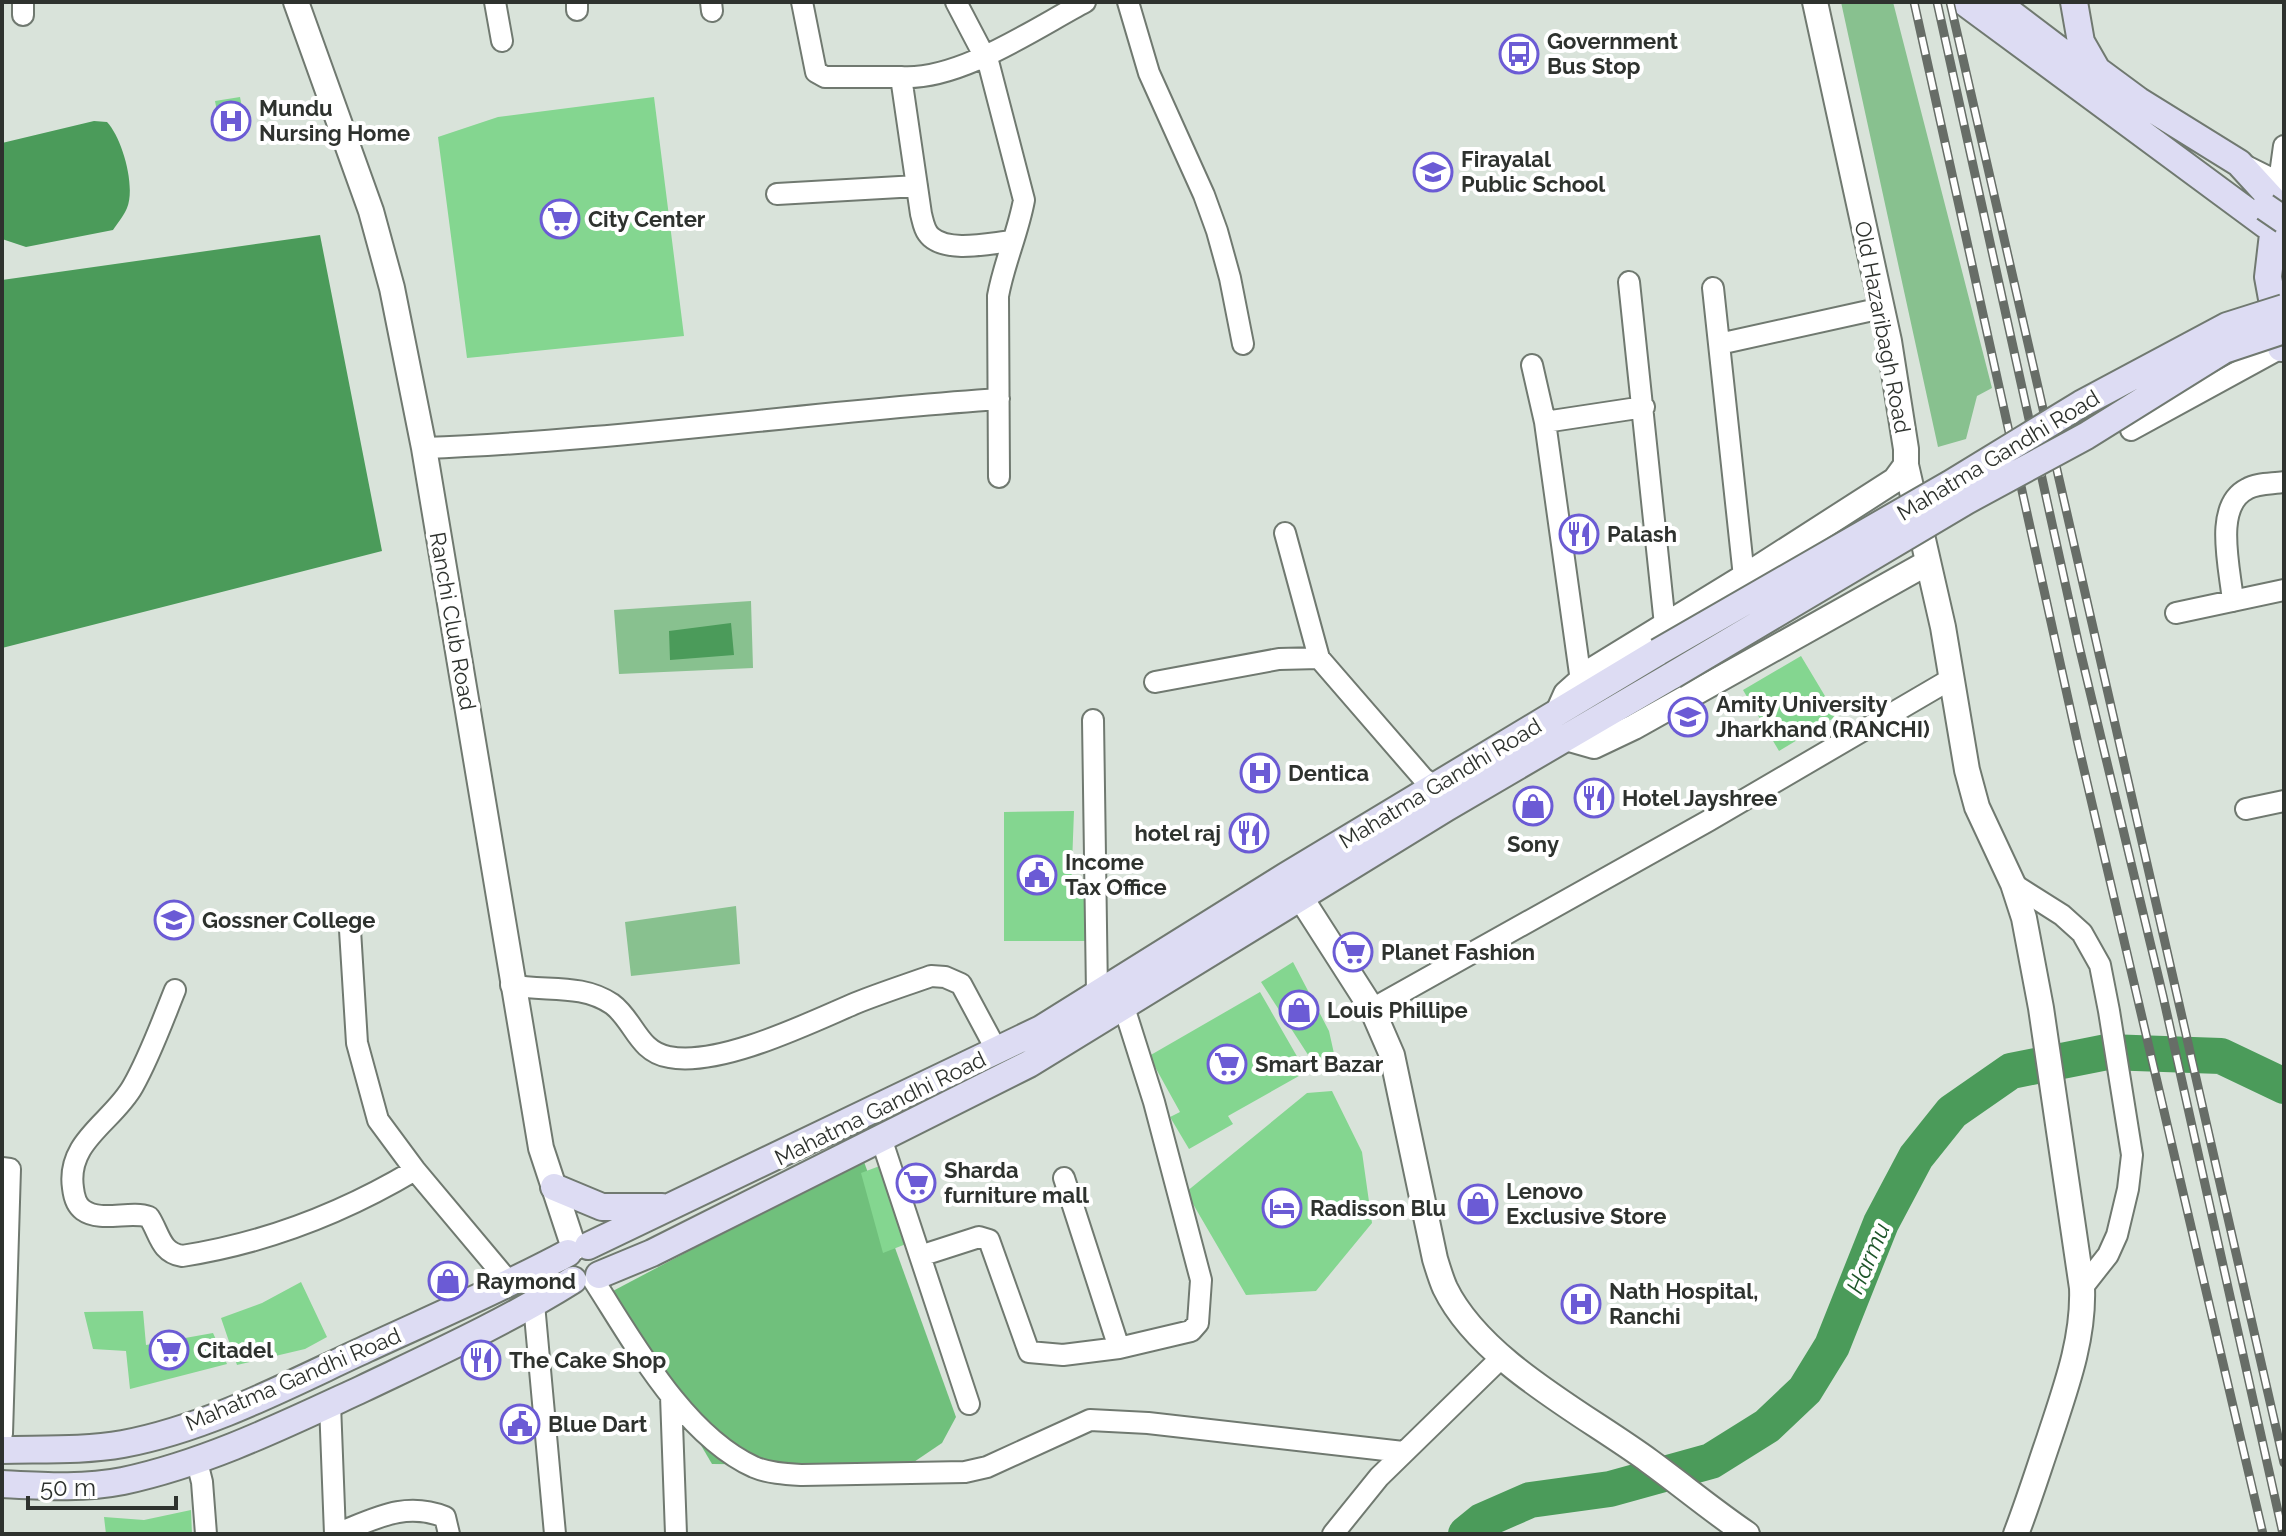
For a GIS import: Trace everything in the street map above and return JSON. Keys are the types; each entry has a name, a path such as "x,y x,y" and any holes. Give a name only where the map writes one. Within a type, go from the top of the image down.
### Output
{"main road":[{"path":"2074,2 2081,42 2097,70 2139,101 2239,163 2272,199 2275,217 2268,277 2283,342"},
{"path":"1982,7 2275,222"},
{"name":"Mahatma Gandhi Road","path":"2,1484 61,1487 121,1481 197,1462 330,1404 534,1304 652,1253 1029,1064 1123,1004 1434,786 2081,404 2227,326 2284,308"},
{"name":"Mahatma Gandhi Road","path":"2,1450 123,1444 193,1424 295,1382 673,1207 997,1051 1566,738 1966,501 2086,436 2224,350 2283,342"},
{"path":"554,1187 602,1207 673,1207"},
{"path":"577,1249 565,1260 568,1274 589,1279"}],"street":[{"name":"Ranchi Club Road","path":"296,2 371,211 392,288 424,448 541,1148 577,1249"},
{"path":"495,2 502,41"},
{"path":"802,2 816,72 825,77 920,78 943,74 985,56 1085,2"},
{"path":"956,2 989,65 1024,200 998,296 999,477"},
{"path":"1128,2 1149,73 1217,231 1243,344"},
{"name":"Old Hazaribagh Road","path":"1558,712 1566,694 1594,669 1895,480 1906,465 1906,449 1882,308 1815,2"},
{"path":"901,77 926,230 932,238 956,245 1012,241"},
{"path":"2239,163 2281,183 2284,146"},
{"path":"777,194 917,186"},
{"path":"1629,282 1665,625"},
{"path":"1713,288 1744,577"},
{"path":"1719,344 1882,308"},
{"path":"2131,430 2283,342"},
{"path":"1532,365 1545,422 1581,681"},
{"path":"424,448 588,436 862,408 999,399"},
{"path":"1545,422 1644,407"},
{"path":"1906,465 1943,627 1967,770 1977,807 2013,884 2024,918 2041,1008 2082,1288 2083,1316 2078,1345 2016,1534"},
{"path":"2233,601 2227,509 2233,498 2249,487 2284,482"},
{"path":"1285,533 1319,658 1423,778 1434,786"},
{"path":"1566,738 1594,746 1634,727 1927,563"},
{"path":"2176,613 2284,590"},
{"path":"1155,682 1251,663 1319,658"},
{"path":"1372,1009 1708,821 1951,679"},
{"path":"1093,720 1097,994"},
{"path":"2246,809 2284,801"},
{"path":"2013,884 2062,915 2082,933 2100,965 2109,1011 2132,1155 2117,1235 2108,1255 2082,1288"},
{"path":"1294,886 1372,1009 1395,1066 1435,1259 1445,1288 1456,1307 1502,1357 1527,1378 1649,1461 1747,1534"},
{"path":"350,930 355,1020 362,1064 378,1120 415,1170 509,1282"},
{"path":"512,986 573,988 594,996 613,1005 642,1043 657,1053 670,1058 693,1058 773,1038 931,976 945,977 961,984 997,1051"},
{"path":"175,990 130,1093 81,1146 74,1162 72,1181 75,1200 82,1209 92,1214 139,1213 149,1217 163,1248 171,1254 182,1256 261,1239 308,1224 389,1186 415,1170"},
{"path":"920,1256 979,1237 989,1240 1029,1352 1063,1355 1119,1348 1191,1331 1198,1323 1201,1280 1154,1102 1123,1004"},
{"path":"881,1138 969,1404"},
{"path":"2,1168 10,1169 11,1211 2,1434"},
{"path":"1064,1178 1119,1348"},
{"path":"589,1279 671,1396 702,1429 756,1468 802,1475 965,1472 987,1467 1090,1420 1148,1423 1403,1452"},
{"path":"534,1304 555,1534"},
{"path":"1333,1534 1359,1498 1502,1357"},
{"path":"671,1396 676,1534"},
{"path":"330,1404 336,1534 361,1529 389,1513 414,1509 445,1517 449,1534"},
{"path":"197,1462 202,1482 206,1534"}],"shaded area":[{"path":"1841,2 1893,2 1992,388 1977,396 1966,439 1938,447"},
{"path":"94,121 107,122 113,129 129,175 127,208 113,230 26,247 2,239 2,143"},
{"path":"320,235 382,551 2,648 2,280"},
{"path":"751,601 753,668 619,674 614,610"},
{"path":"731,623 734,655 670,660 669,631"},
{"path":"736,906 740,964 631,976 625,922"},
{"path":"863,1159 956,1417 942,1443 908,1466 712,1464 611,1292"}],"building":[{"path":"240,97 246,128 221,133 215,101"},
{"name":"City Center","path":"654,97 684,336 467,358 438,137 498,117"},
{"path":"1801,656 1837,716 1779,751 1743,690"},
{"name":"Income Tax Office","path":"1074,811 1071,891 1087,891 1087,941 1004,941 1004,812"},
{"name":"Louis Phillipe","path":"1293,962 1329,1031 1335,1058 1312,1061 1261,982"},
{"name":"Smart Bazar","path":"1260,992 1306,1072 1228,1116 1233,1124 1189,1149 1170,1117 1180,1112 1149,1056"},
{"name":"Radisson Blu","path":"1332,1091 1362,1152 1372,1223 1316,1291 1246,1295 1186,1192 1307,1093"},
{"path":"885,1164 906,1244 883,1253 861,1173"},
{"path":"301,1282 327,1337 305,1349 237,1365 221,1318 262,1303"},
{"name":"Citadel","path":"143,1311 146,1345 213,1333 227,1364 130,1389 126,1351 93,1349 84,1312"},
{"path":"191,1510 192,1534 106,1534 104,1517 144,1520"}],"waterway":[{"name":"Harmu","path":"1466,1534 1482,1521 1530,1500 1610,1489 1711,1461 1767,1426 1805,1390 1832,1346 1881,1223 1916,1157 1952,1112 2011,1071 2107,1052 2221,1056 2284,1086"}],"railway":[{"path":"1914,2 2078,744 2263,1534"},
{"path":"1937,2 2079,646 2163,996 2283,1534"},
{"path":"1950,2 2284,1463"}],"place":[{"name":"Government Bus Stop","path":"1519,54"},
{"name":"Mundu Nursing Home","path":"231,121"},
{"name":"Firayalal Public School","path":"1433,172"},
{"name":"City Center","path":"560,219"},
{"name":"Palash","path":"1579,534"},
{"name":"Amity University Jharkhand (RANCHI)","path":"1688,717"},
{"name":"Dentica","path":"1260,773"},
{"name":"Hotel Jayshree","path":"1594,798"},
{"name":"Sony","path":"1533,806"},
{"name":"hotel raj","path":"1249,833"},
{"name":"Income Tax Office","path":"1037,875"},
{"name":"Gossner College","path":"174,920"},
{"name":"Planet Fashion","path":"1353,952"},
{"name":"Louis Phillipe","path":"1299,1010"},
{"name":"Smart Bazar","path":"1227,1064"},
{"name":"Sharda furniture mall","path":"916,1183"},
{"name":"Lenovo Exclusive Store","path":"1478,1204"},
{"name":"Radisson Blu","path":"1282,1208"},
{"name":"Raymond","path":"448,1281"},
{"name":"Nath Hospital, Ranchi","path":"1581,1304"},
{"name":"Citadel","path":"169,1350"},
{"name":"The Cake Shop","path":"481,1360"},
{"name":"Blue Dart","path":"520,1424"}]}
